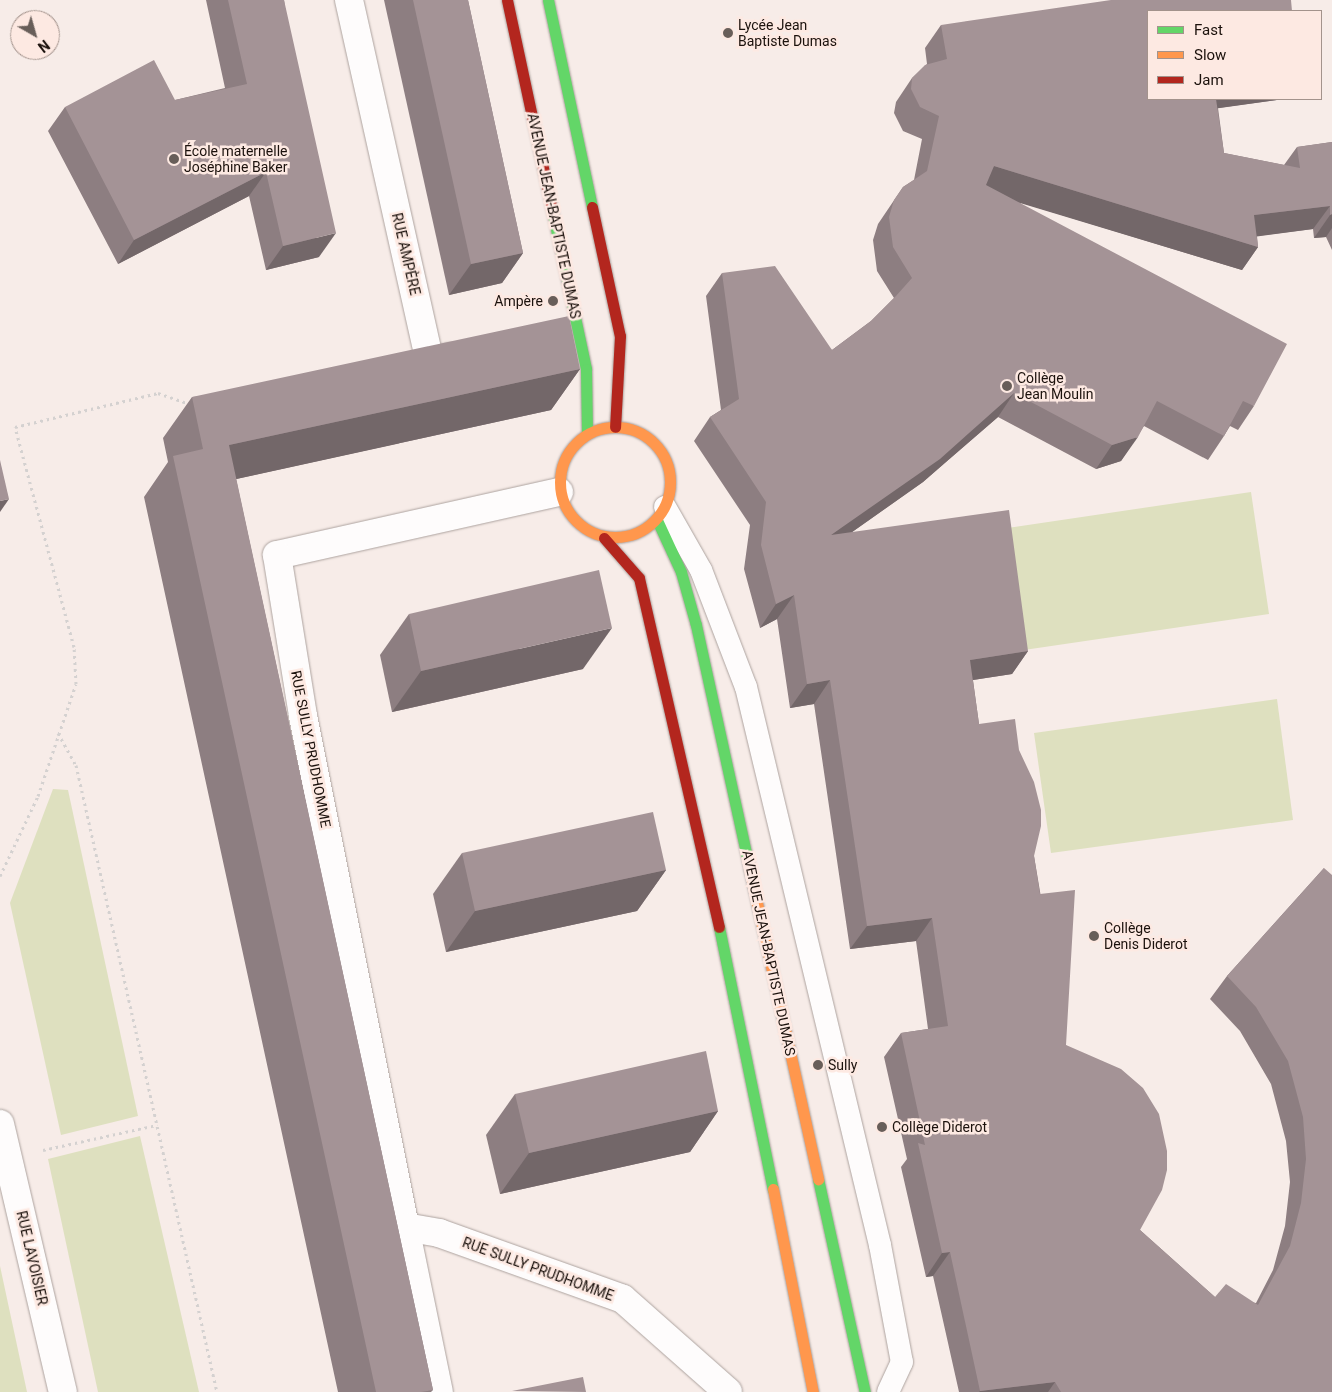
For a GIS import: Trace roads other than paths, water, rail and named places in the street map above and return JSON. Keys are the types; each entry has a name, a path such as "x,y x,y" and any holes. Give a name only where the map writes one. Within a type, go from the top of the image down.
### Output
{"street":[{"name":"RUE AMPÈRE","path":"349,0 430,361 476,352"},
{"name":"AVENUE JEAN-BAPTISTE DUMAS","path":"507,0 567,333 586,369 587,434"},
{"path":"548,0 620,336 615,427"},
{"path":"604,538 631,536 661,513 670,480 664,456 652,441 631,429 615,427 587,434 565,456 559,492 580,527 604,538 639,578 735,997 812,1392"},
{"name":"RUE SULLY PRUDHOMME","path":"439,1392 303,716 277,556 559,492"},
{"name":"AVENUE JEAN-BAPTISTE DUMAS","path":"661,513 696,625 865,1392"},
{"name":"RUE LAVOISIER","path":"0,1124 10,1157 63,1392"},
{"name":"RUE SULLY PRUDHOMME","path":"405,1227 439,1233 623,1299 728,1392"}],"lane":[{"path":"661,513 701,570 746,687 880,1245 902,1362 888,1392"}],"place":[{"name":"Lycée Jean Baptiste Dumas","path":"728,33"},
{"name":"École maternelle Joséphine Baker","path":"174,159"},
{"name":"Ampère","path":"553,301"},
{"name":"Collège Jean Moulin","path":"1007,386"},
{"name":"Collège Denis Diderot","path":"1094,936"},
{"name":"Sully","path":"818,1065"},
{"name":"Collège Diderot","path":"882,1127"}]}
